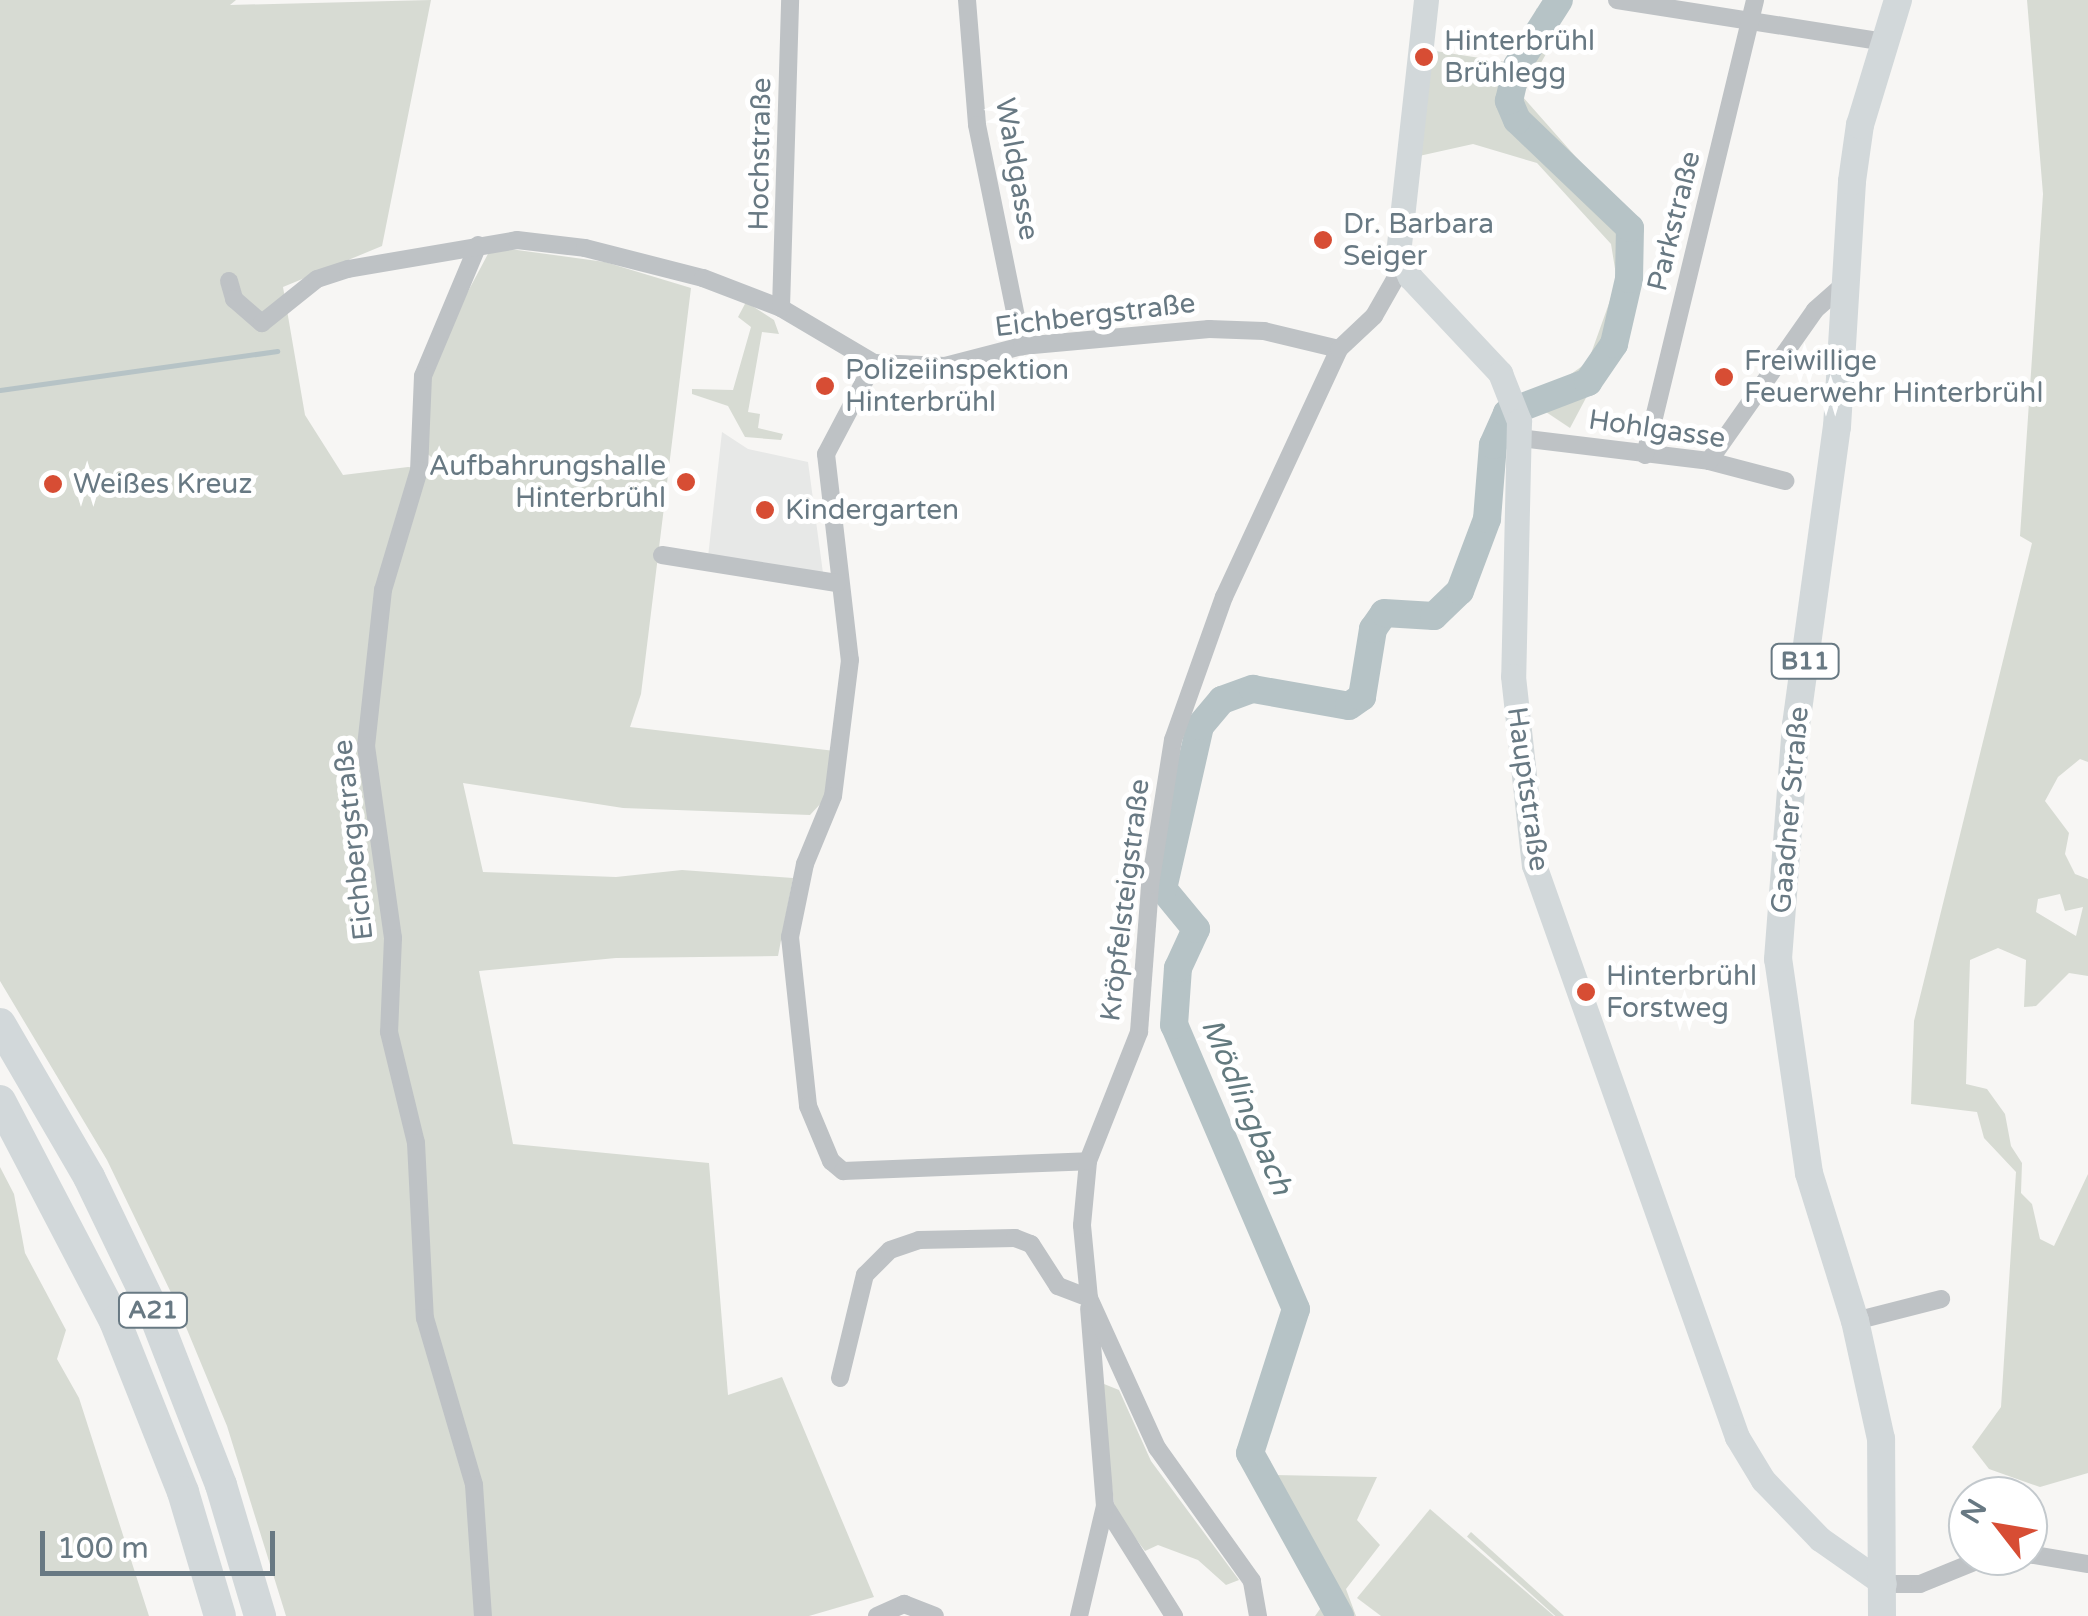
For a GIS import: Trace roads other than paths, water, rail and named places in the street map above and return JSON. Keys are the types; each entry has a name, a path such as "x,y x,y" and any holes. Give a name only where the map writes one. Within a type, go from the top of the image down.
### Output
{"highway":[{"name":"A21","path":"0,1024 89,1178 152,1308 221,1485 260,1616"},
{"name":"A21","path":"0,1101 114,1321 183,1492 220,1616"}],"main road":[{"path":"1426,0 1398,228 1402,267 1500,372 1518,421"},
{"name":"Gaadner Straße","path":"1882,1616 1881,1439 1855,1321 1809,1173 1778,959 1796,725 1837,427 1860,125 1898,0"},
{"name":"Hauptstraße","path":"1518,421 1513,676 1534,865 1737,1437 1763,1480 1809,1527 1856,1570 1884,1584"}],"street":[{"name":"Hochstraße","path":"781,308 790,0"},
{"name":"Waldgasse","path":"967,0 977,125 1022,346"},
{"path":"1617,0 1753,10 1886,42"},
{"name":"Parkstraße","path":"1644,456 1753,10"},
{"name":"Eichbergstraße","path":"229,281 234,299 262,323 317,279 517,240 585,248 703,278 781,308 874,364 945,366 1022,346 1209,330 1264,331 1339,349"},
{"name":"Eichbergstraße","path":"478,245 423,376 418,470 383,590 366,746 394,938 389,1032 416,1143 425,1318 474,1485 484,1616"},
{"path":"1339,349 1374,316 1402,267"},
{"path":"1709,460 1815,310 1849,280"},
{"name":"Kröpfelsteigstraße","path":"1258,1616 1252,1581 1157,1448 1088,1298 1082,1225 1088,1162 1139,1032 1150,885 1173,740 1224,597 1339,349"},
{"path":"874,364 826,454 837,583 850,660 846,724 833,796 805,864 790,936 808,1106 831,1162 843,1172 1088,1162"},
{"name":"Hohlgasse","path":"1518,421 1644,456 1709,460 1785,481"},
{"path":"662,555 837,583"},
{"path":"840,1378 865,1275 890,1250 919,1240 1016,1238 1031,1244 1058,1286 1088,1298 1105,1506 1079,1616"},
{"path":"1855,1321 1934,1301"},
{"path":"1105,1506 1174,1616"},
{"path":"2048,1557 2088,1564"},
{"path":"1884,1584 1920,1584 1948,1573"},
{"path":"877,1616 904,1604 935,1616"}],"waterway":[{"name":"Mödlingbach","path":"1340,1616 1250,1453 1296,1309 1174,1025 1178,968 1196,929 1163,889 1200,726 1222,700 1253,689 1349,706 1362,697 1373,629 1384,613 1434,616 1460,591 1487,519 1493,445 1507,413 1588,382 1614,344 1629,279 1630,228 1517,120 1509,101 1517,66 1559,0"},
{"path":"0,390 277,351"}],"place":[{"name":"Hinterbrühl Brühlegg","path":"1424,57"},
{"name":"Dr. Barbara Seiger","path":"1323,240"},
{"name":"Freiwillige Feuerwehr Hinterbrühl","path":"1724,377"},
{"name":"Polizeiinspektion Hinterbrühl","path":"825,386"},
{"name":"Aufbahrungshalle Hinterbrühl","path":"686,482"},
{"name":"Weißes Kreuz","path":"53,484"},
{"name":"Kindergarten","path":"765,510"},
{"name":"Hinterbrühl Forstweg","path":"1586,992"}]}
